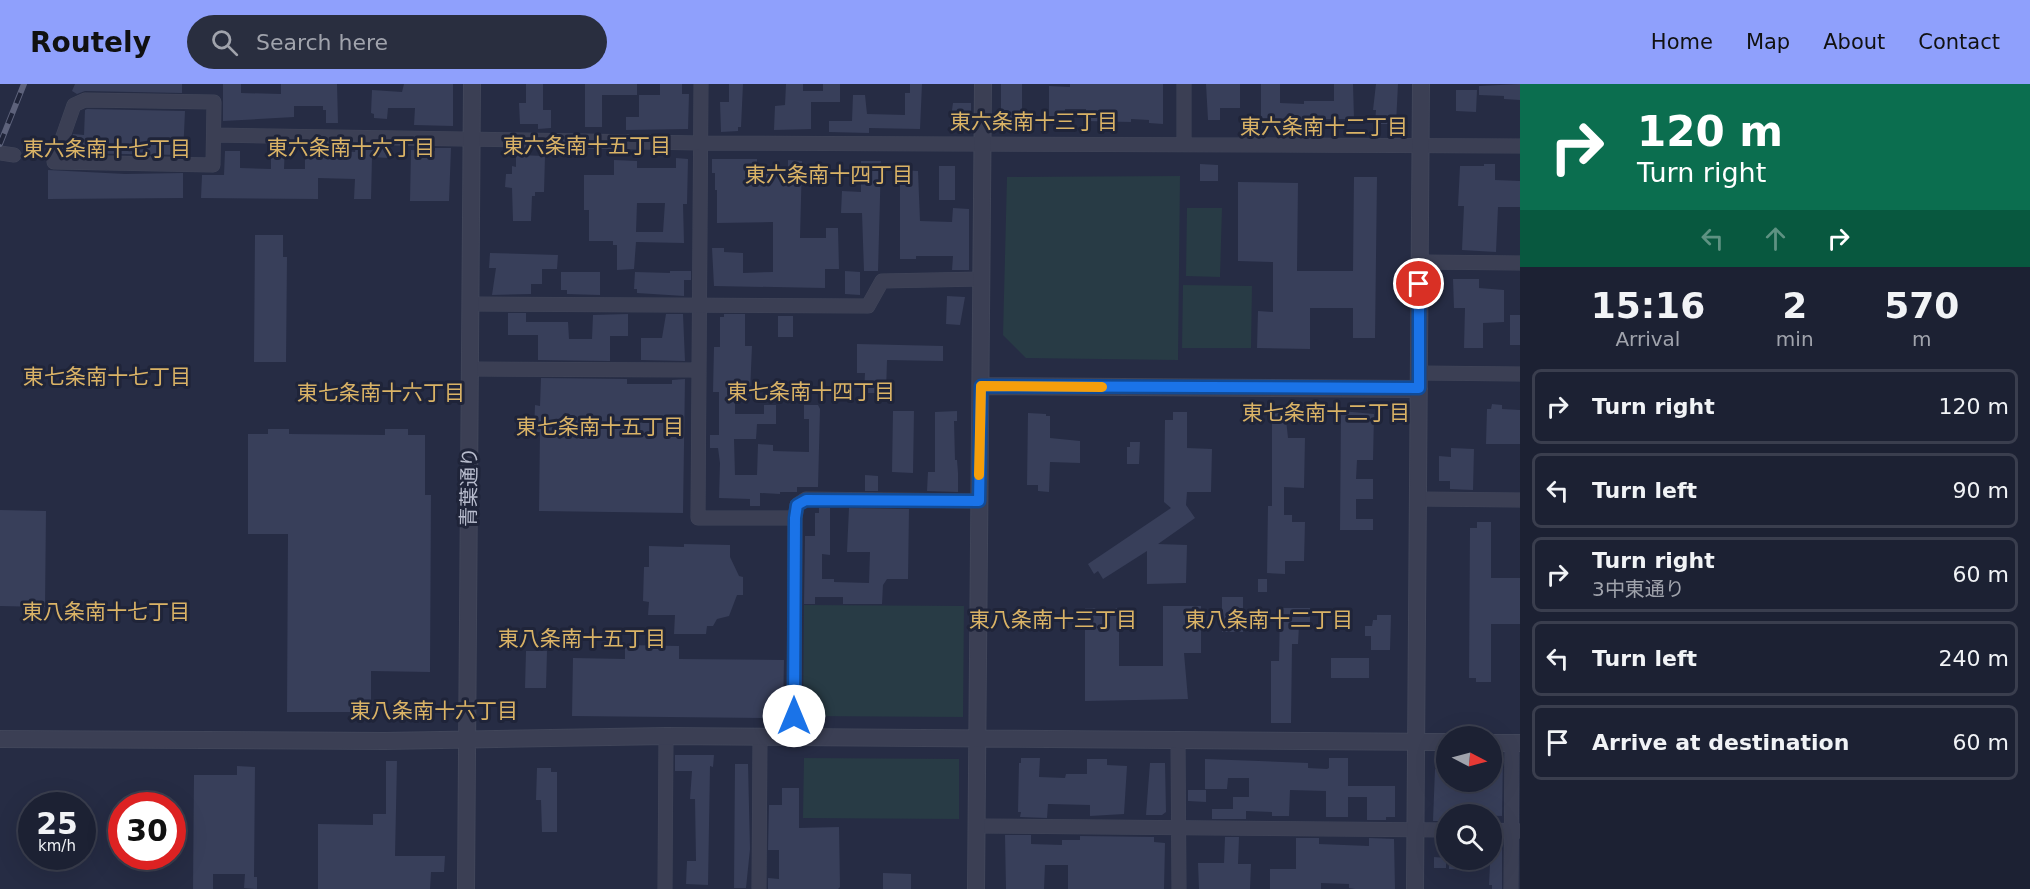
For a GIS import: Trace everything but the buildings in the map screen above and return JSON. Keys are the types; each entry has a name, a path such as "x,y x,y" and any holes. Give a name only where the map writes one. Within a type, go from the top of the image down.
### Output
{"street":[{"name":"青葉通り","path":"466,889 472,84"},
{"path":"701,84 698,518 795,518"},
{"path":"976,889 983,84"},
{"path":"1184,84 1184,143"},
{"path":"1415,889 1421,84"},
{"path":"85,100 214,102 215,135 213,165 54,162 74,105 85,100"},
{"path":"215,135 700,143 1520,146"},
{"path":"1419,262 1520,263"},
{"path":"471,303 868,306 882,281 982,279"},
{"path":"470,369 699,370"},
{"path":"981,386 1418,381 1520,374"},
{"path":"1418,499 1520,500"},
{"path":"794,737 795,518 797,505 806,500 979,501"},
{"path":"665,889 666,736"},
{"path":"0,739 466,740 666,736 1436,742"},
{"path":"759,889 760,737"},
{"path":"1178,740 1179,889"},
{"path":"1511,889 1516,831 1516,743"},
{"path":"976,826 1436,830"}],"shaded area":[{"path":"1180,176 1178,360 1026,358 1003,335 1007,177"},
{"path":"1187,208 1222,208 1220,277 1186,276"},
{"path":"1183,285 1252,286 1251,348 1182,348"},
{"path":"804,605 964,606 963,717 803,716"},
{"path":"804,758 959,759 959,819 803,818"}],"railway":[{"path":"0,144 24,84"}],"slow traffic":[{"path":"979,475 981,386 1102,387"}],"district":[{"name":"東六条南十三丁目","path":"1034,122"},
{"name":"東六条南十二丁目","path":"1324,127"},
{"name":"東六条南十五丁目","path":"587,146"},
{"name":"東六条南十六丁目","path":"351,148"},
{"name":"東六条南十七丁目","path":"107,149"},
{"name":"東六条南十四丁目","path":"829,175"},
{"name":"東七条南十七丁目","path":"107,377"},
{"name":"東七条南十四丁目","path":"811,392"},
{"name":"東七条南十六丁目","path":"381,393"},
{"name":"東七条南十二丁目","path":"1326,413"},
{"name":"東七条南十五丁目","path":"600,427"},
{"name":"東八条南十七丁目","path":"106,612"},
{"name":"東八条南十三丁目","path":"1053,620"},
{"name":"東八条南十二丁目","path":"1269,620"},
{"name":"東八条南十五丁目","path":"582,639"},
{"name":"東八条南十六丁目","path":"434,711"}],"route":[{"path":"794,716 795,518 797,505 806,500 979,501 981,386 1419,388 1419,284"}]}
